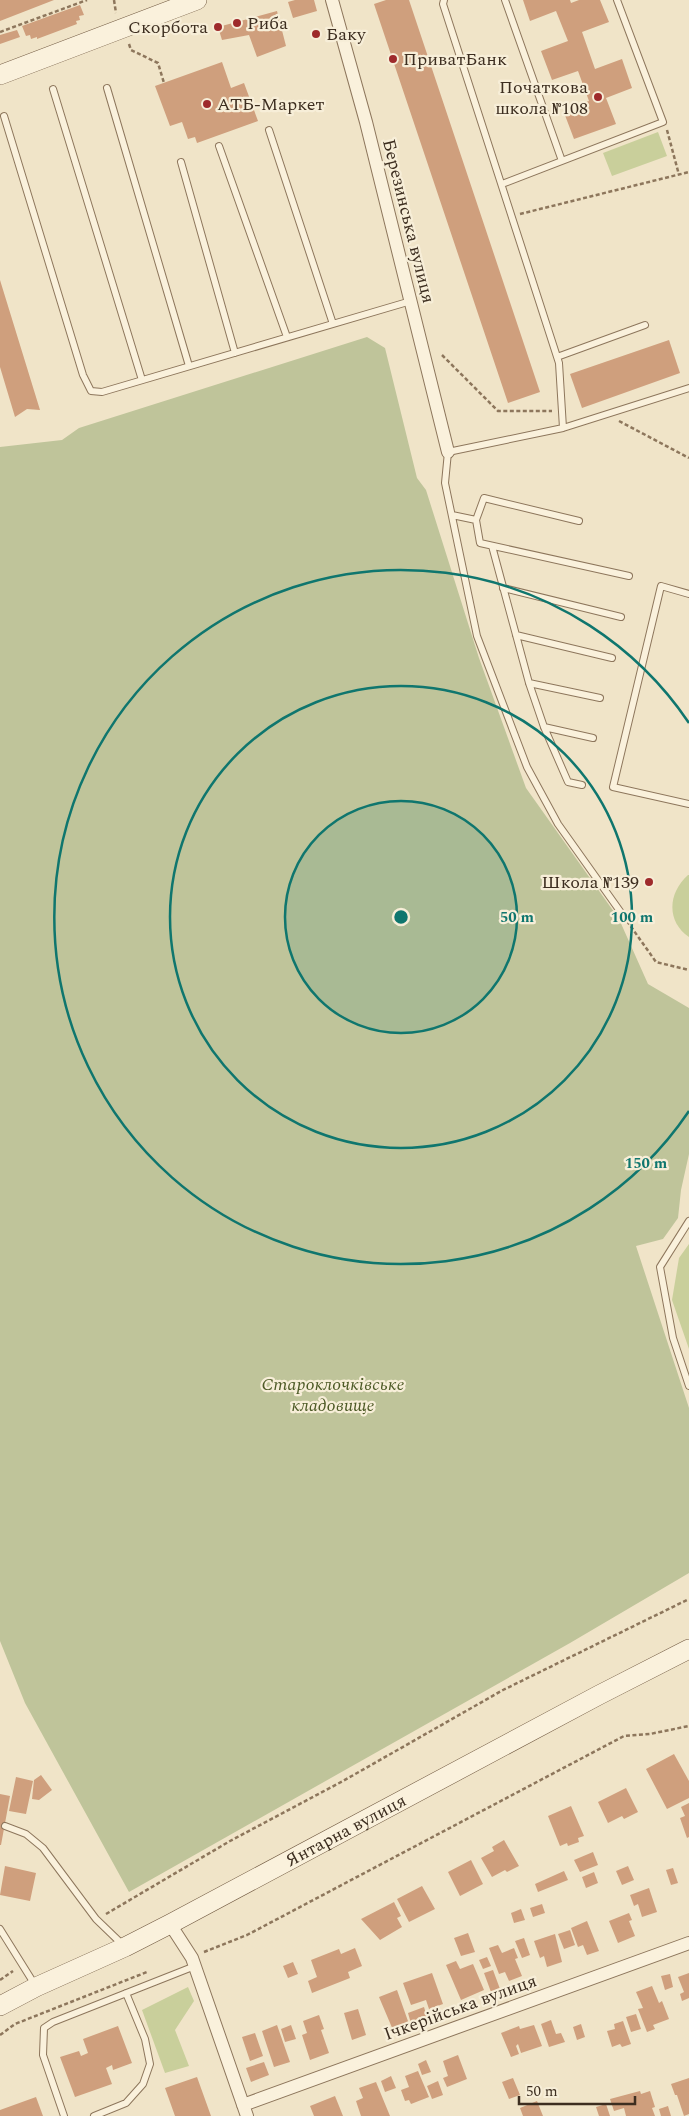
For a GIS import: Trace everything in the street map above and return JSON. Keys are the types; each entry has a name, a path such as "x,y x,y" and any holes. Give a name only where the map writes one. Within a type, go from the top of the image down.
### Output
{"main road":[{"path":"144,20 164,0"},
{"path":"0,75 197,0"},
{"name":"Янтарна вулиця","path":"1,2004 125,1947 170,1924 689,1649"}],"street":[{"name":"Березинська вулиця","path":"332,0 366,122 448,452"},
{"path":"170,1924 193,1962 245,2111"},
{"name":"Ічкерійська вулиця","path":"245,2111 689,1943"}],"lane":[{"path":"444,0 443,4 559,363 563,428"},
{"path":"504,0 562,161"},
{"path":"502,184 663,122 617,0"},
{"path":"107,88 189,366"},
{"path":"53,89 142,380"},
{"path":"4,116 83,375 91,391 102,392 411,301"},
{"path":"269,130 333,324"},
{"path":"219,146 287,337"},
{"path":"181,162 235,353"},
{"path":"557,357 645,326"},
{"path":"622,914 558,824 527,767 477,636 445,483 448,452 563,428 689,388"},
{"path":"579,521 484,498 476,520 480,543 629,576"},
{"path":"452,515 476,520"},
{"path":"492,546 529,683 544,727 568,782 582,785"},
{"path":"689,594 660,586 613,787 689,804"},
{"path":"504,588 621,617"},
{"path":"516,635 612,658"},
{"path":"529,683 600,698"},
{"path":"544,727 593,738"},
{"path":"689,1221 660,1266 673,1338 689,1386"},
{"path":"4,1826 26,1834 43,1848 96,1919 125,1947"},
{"path":"0,1929 36,1987"},
{"path":"64,2116 43,2055 44,2028 53,2022 193,1962"},
{"path":"94,2116 126,2103 143,2084 150,2064 145,2039 126,1992"}],"path":[{"path":"0,32 87,0"},
{"path":"131,50 158,63 164,83"},
{"path":"663,122 666,125 679,175"},
{"path":"512,216 689,172"},
{"path":"442,355 498,411 562,411"},
{"path":"625,416 615,419 689,458"},
{"path":"622,914 656,962 689,970"},
{"path":"96,1919 230,1841 503,1690 689,1599"},
{"path":"193,1962 624,1736 650,1734 689,1726"},
{"path":"0,1980 22,1965"},
{"path":"0,2035 15,2024 155,1969"}],"green space":[{"path":"658,132 667,156 612,176 603,153"},
{"name":"Староклочківське кладовище","path":"367,337 385,348 417,478 426,490 479,658 526,788 619,919 648,984 689,1008 689,1154 681,1190 678,1218 663,1239 636,1246 689,1408 689,1573 570,1643 129,1892 25,1703 0,1641 0,447 62,440 79,428"},
{"path":"688,875 689,937 676,923 672,907 676,890"},
{"path":"689,1244 689,1349 672,1300 679,1258"},
{"path":"188,1987 194,2001 175,2030 189,2066 165,2073 142,2010"}],"building":[{"path":"0,0 54,0 0,21"},
{"path":"314,0 317,11 293,18 288,2"},
{"path":"386,0 409,0 540,392 508,403 374,4"},
{"path":"523,0 570,0 571,3 579,0 600,0 609,22 582,32 595,69 622,59 632,88 606,98 616,124 574,139 563,110 589,101 578,71 552,80 541,51 568,41 556,11 530,21"},
{"path":"80,5 84,15 79,16 80,20 76,21 77,24 37,39 37,37 31,39 30,35 26,36 22,26"},
{"path":"277,11 286,46 257,57 249,35 222,40 218,27"},
{"path":"17,30 20,37 0,44 0,35"},
{"name":"АТБ-Маркет","path":"222,62 231,88 244,83 258,121 197,143 195,137 188,139 182,122 170,126 155,86"},
{"path":"0,280 40,410 27,409 15,417 0,367"},
{"path":"669,340 680,373 582,408 570,374"},
{"path":"674,1754 689,1781 689,1798 667,1809 646,1769"},
{"path":"41,1775 52,1790 39,1800 32,1799 34,1780"},
{"path":"16,1777 33,1781 26,1814 9,1811"},
{"path":"626,1788 638,1812 624,1819 622,1816 608,1823 598,1802"},
{"path":"0,1794 10,1796 1,1845 0,1845"},
{"path":"689,1803 689,1837 687,1838 680,1818 685,1816 681,1807"},
{"path":"571,1806 584,1836 578,1838 579,1842 568,1846 567,1843 560,1846 548,1816"},
{"path":"504,1840 519,1866 507,1872 505,1870 492,1877 481,1858 494,1851 492,1847"},
{"path":"593,1852 598,1865 580,1872 574,1860"},
{"path":"471,1860 483,1884 460,1896 448,1872"},
{"path":"5,1866 36,1873 30,1901 0,1895"},
{"path":"628,1866 634,1880 622,1885 616,1871"},
{"path":"673,1868 678,1883 671,1885 666,1870"},
{"path":"564,1871 568,1880 538,1892 535,1884"},
{"path":"594,1872 598,1883 586,1888 582,1877"},
{"path":"422,1886 435,1909 409,1922 397,1899"},
{"path":"649,1888 657,1912 642,1917 638,1904 634,1906 630,1895"},
{"path":"394,1902 401,1916 397,1918 402,1927 380,1940 361,1919"},
{"path":"542,1904 545,1913 533,1917 530,1908"},
{"path":"521,1909 525,1920 514,1923 511,1913"},
{"path":"629,1913 632,1920 629,1921 635,1936 618,1943 609,1921"},
{"path":"587,1921 599,1951 587,1955 583,1945 578,1947 571,1928"},
{"path":"570,1930 575,1945 564,1949 558,1934"},
{"path":"468,1933 475,1952 461,1956 454,1938"},
{"path":"555,1934 562,1962 547,1967 544,1956 540,1958 534,1941"},
{"path":"524,1938 530,1955 522,1958 515,1941"},
{"path":"498,1945 502,1953 514,1948 518,1958 515,1959 522,1976 509,1981 505,1972 499,1974 489,1948"},
{"path":"355,1948 362,1966 348,1972 350,1978 312,1993 308,1981 317,1977 311,1960 339,1949 341,1954"},
{"path":"487,1957 491,1966 483,1969 479,1960"},
{"path":"456,1961 460,1969 473,1964 484,1990 461,2000 446,1965"},
{"path":"293,1962 298,1974 288,1978 283,1966"},
{"path":"493,1970 500,1989 491,1992 484,1973"},
{"path":"432,1973 443,2004 429,2009 426,2000 411,2005 403,1983"},
{"path":"689,1973 689,1998 682,2001 680,1994 684,1992 678,1977"},
{"path":"670,1974 673,1987 665,1990 661,1976"},
{"path":"652,1986 659,2003 662,2001 669,2019 653,2025 655,2029 647,2032 638,2009 643,2008 636,1992"},
{"path":"397,1990 409,2024 393,2030 379,1997"},
{"path":"424,2007 428,2021 412,2027 408,2013"},
{"path":"358,2009 366,2035 352,2040 344,2013"},
{"path":"636,2014 641,2029 631,2032 626,2017"},
{"path":"319,2015 324,2029 321,2030 329,2053 310,2060 302,2035 307,2033 303,2021"},
{"path":"551,2020 556,2034 561,2033 565,2042 549,2047 541,2024"},
{"path":"623,2021 631,2044 622,2047 620,2044 612,2047 607,2031 615,2029 614,2024"},
{"path":"581,2024 585,2037 577,2040 573,2027"},
{"path":"277,2025 290,2062 274,2067 262,2031"},
{"path":"291,2025 296,2039 285,2042 281,2029"},
{"path":"534,2025 542,2046 521,2053 518,2044 516,2046 519,2054 511,2057 501,2033 519,2026 520,2029"},
{"path":"118,2026 132,2063 113,2070 112,2065 106,2068 112,2084 75,2097 60,2057 79,2051 81,2056 88,2053 83,2039"},
{"path":"255,2033 263,2056 250,2061 242,2037"},
{"path":"458,2055 467,2079 447,2087 443,2078 448,2076 443,2061"},
{"path":"426,2060 431,2072 422,2075 418,2064"},
{"path":"264,2062 269,2075 251,2082 246,2068"},
{"path":"418,2071 429,2097 411,2104 409,2100 405,2101 401,2090 409,2087 405,2076"},
{"path":"391,2076 396,2088 385,2092 381,2081"},
{"path":"197,2077 211,2116 175,2116 165,2088"},
{"path":"513,2078 520,2095 509,2099 502,2082"},
{"path":"689,2078 689,2114 684,2116 671,2084"},
{"path":"438,2081 443,2095 432,2099 427,2086"},
{"path":"376,2082 390,2116 361,2116 356,2101 363,2098 359,2088"},
{"path":"640,2091 641,2094 650,2091 655,2107 652,2108 655,2116 626,2116 624,2108 614,2111 610,2099"},
{"path":"335,2096 343,2116 314,2116 310,2106"},
{"path":"36,2097 43,2116 0,2116 0,2110"},
{"path":"537,2101 543,2116 523,2116 520,2108"},
{"path":"606,2104 610,2116 599,2116 596,2107"},
{"path":"668,2106 671,2116 661,2116 659,2109"}],"place":[{"name":"Риба","path":"237,23"},
{"name":"Скорбота","path":"218,27"},
{"name":"Баку","path":"316,34"},
{"name":"ПриватБанк","path":"393,59"},
{"name":"Початкова школа №108","path":"598,97"},
{"name":"АТБ-Маркет","path":"207,104"},
{"name":"Школа №139","path":"649,882"}]}
